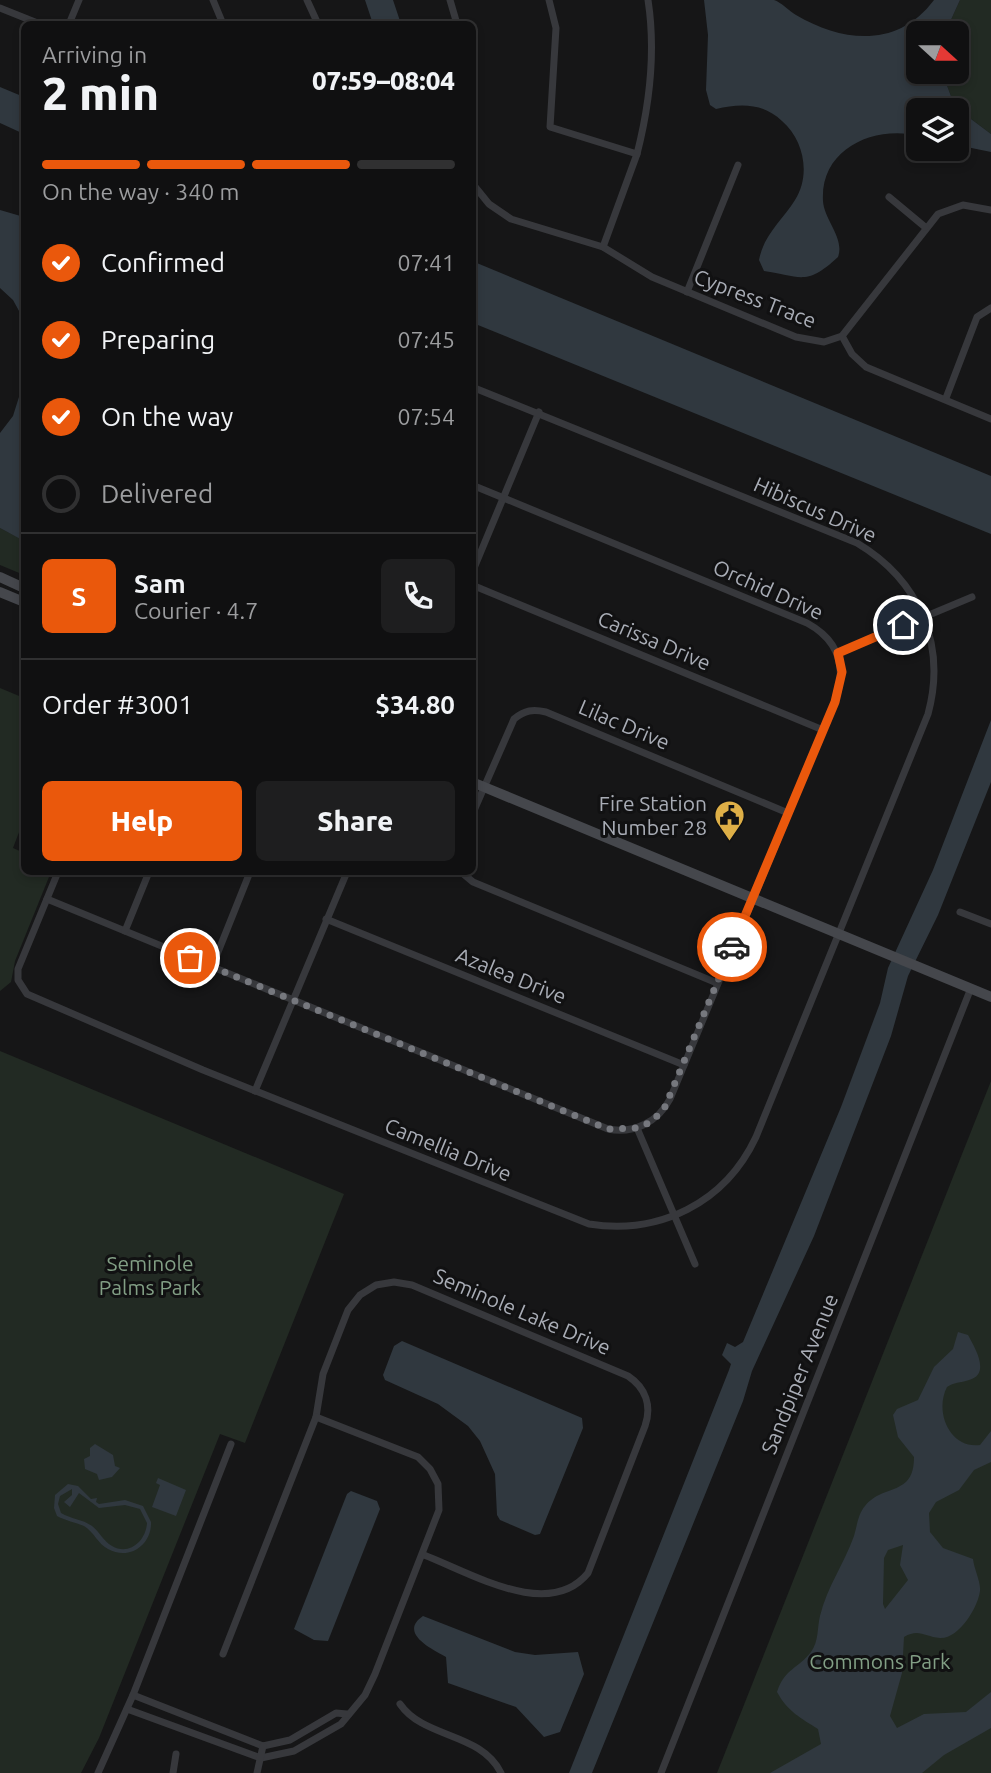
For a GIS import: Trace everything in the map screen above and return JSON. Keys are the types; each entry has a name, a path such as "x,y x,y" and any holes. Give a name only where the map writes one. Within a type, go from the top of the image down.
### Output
{"street":[{"path":"70,21 79,0"},
{"path":"213,0 222,21"},
{"path":"307,0 316,21"},
{"path":"450,0 456,21"},
{"path":"550,0 556,28 550,127 636,154"},
{"path":"603,247 636,154 650,83 652,36 648,0"},
{"path":"0,8 32,21"},
{"path":"687,292 738,165"},
{"name":"Cypress Trace","path":"476,188 489,204 511,219 603,247 635,268 687,292 805,340 824,342 842,336 925,227 938,214 954,206 963,205 991,210"},
{"path":"889,197 925,227"},
{"path":"946,398 977,317 991,307"},
{"path":"842,336 852,354 866,368 946,398 991,419"},
{"name":"Hibiscus Drive","path":"476,388 857,543 899,576 924,616 935,668 931,703 838,933"},
{"path":"476,563 539,412"},
{"name":"Orchid Drive","path":"476,487 807,622 823,634 838,653"},
{"path":"0,577 21,587"},
{"name":"Carissa Drive","path":"476,586 823,730"},
{"path":"0,592 21,601"},
{"path":"47,899 608,1129 636,1128 651,1122 664,1109 684,1065 841,685 842,672 838,653 972,597"},
{"name":"Lilac Drive","path":"476,806 514,719 533,709 547,712 788,813"},
{"path":"476,784 991,997"},
{"name":"Camellia Drive","path":"57,875 18,969 18,980 27,994 255,1091 576,1220 625,1227 675,1217 716,1191 732,1175 751,1148 838,933"},
{"path":"125,931 148,875"},
{"path":"212,967 249,875"},
{"path":"255,1091 345,875"},
{"path":"465,875 473,882 717,982"},
{"path":"960,912 991,925"},
{"name":"Azalea Drive","path":"326,919 684,1065"},
{"name":"Sandpiper Avenue","path":"661,1773 971,988"},
{"path":"636,1128 695,1264"},
{"name":"Seminole Lake Drive","path":"316,1417 323,1374 348,1310 367,1289 394,1282 412,1284 628,1376 641,1387 648,1402 648,1418 588,1573 576,1586 559,1594 525,1593 424,1555"},
{"path":"127,1709 261,1758 294,1751 341,1724 365,1695 424,1555 440,1502 438,1484 430,1469 410,1453 316,1417 223,1654"},
{"path":"98,1773 133,1695 231,1444"},
{"path":"133,1695 263,1746 290,1740 336,1713 347,1714"},
{"path":"400,1704 409,1717 483,1750 501,1773"},
{"path":"205,1738 210,1725"},
{"path":"229,1747 235,1735"},
{"path":"300,1735 305,1745"},
{"path":"257,1773 263,1746"},
{"path":"173,1773 176,1754"}],"green space":[{"path":"960,0 991,0 991,134 969,118 969,98 952,98 946,84 970,84 970,21 950,21"},
{"path":"0,528 21,539 21,574 0,565"},
{"path":"0,688 21,697 21,827 13,848 21,852 21,875 50,875 15,961 11,982 0,991"},
{"name":"Seminole Palms Park","path":"0,1051 344,1194 245,1443 220,1434 99,1738 81,1773 0,1773"},
{"name":"Commons Park","path":"991,1081 991,1773 717,1773"}],"shaded area":[{"path":"365,0 393,0 400,21 372,21"},
{"path":"704,0 774,0 814,24 851,35 870,36 906,26 906,84 946,84 952,98 906,98 906,134 868,138 840,154 831,167 824,183 823,201 837,236 839,250 838,257 818,273 795,277 764,271 759,260 761,251 800,190 803,158 796,138 775,115 751,106 716,109 710,105 706,90 708,35"},
{"path":"934,0 960,0 950,21 913,21"},
{"path":"0,87 21,96 21,133 0,123"},
{"path":"969,118 991,134 991,152 969,147"},
{"path":"0,210 21,216 21,315 13,300 0,288"},
{"path":"476,263 991,476 991,534 476,324"},
{"path":"21,391 21,539 0,528 0,433 13,416"},
{"path":"991,720 991,782 938,915 908,976 891,1036 814,1236 752,1371 743,1401 592,1773 569,1773 729,1370 731,1364 722,1355 727,1343 735,1347 743,1342 841,1107 880,1003 888,968 933,870"},
{"path":"958,1332 968,1335 977,1353 980,1367 976,1377 947,1387 942,1407 947,1427 960,1441 969,1445 980,1445 991,1431 991,1462 974,1470 959,1490 936,1502 929,1513 930,1532 943,1548 973,1559 980,1591 976,1605 954,1633 940,1638 918,1633 904,1637 902,1673 890,1716 897,1728 924,1714 966,1712 991,1692 991,1728 944,1755 922,1773 770,1773 821,1744 818,1729 790,1710 777,1692 788,1673 814,1648 823,1605 850,1546 863,1509 881,1494 904,1484 913,1470 914,1457 898,1437 893,1415 897,1409 918,1400 934,1367 953,1349","holes":["903,1545 900,1565 908,1580 885,1609 884,1558 888,1550"]},
{"path":"402,1341 582,1418 583,1428 540,1534 535,1535 500,1520 497,1515 495,1474 480,1441 468,1426 438,1404 385,1380 383,1375 394,1346"},
{"path":"95,1444 113,1455 115,1466 120,1468 112,1477 99,1480 97,1474 85,1469 84,1459 90,1456 90,1448"},
{"path":"158,1478 186,1490 176,1516 152,1507 160,1485 156,1483"},
{"path":"68,1484 78,1486 91,1499 97,1498 96,1502 99,1504 125,1500 143,1506 151,1522 148,1538 138,1549 131,1552 108,1549 84,1526 57,1516 54,1508 55,1495","holes":["72,1489 72,1495 64,1502 70,1507 79,1493 99,1508 125,1505 140,1509 147,1523 144,1536 130,1548 118,1549 112,1546 92,1526 61,1513 58,1504 60,1496"]},
{"path":"351,1491 377,1501 380,1509 328,1641 314,1640 294,1629 347,1494"},
{"path":"423,1616 515,1652 535,1655 578,1652 584,1674 560,1732 544,1737 516,1707 448,1683 446,1657 426,1645 416,1634 416,1622"}],"way so far":[{"path":"190,958 608,1129 620,1131 646,1125 660,1114 667,1104 732,947"}],"place":[{"name":"Fire Station Number 28","path":"730,843"}],"route":[{"path":"732,947 835,702 842,672 838,653 903,625"}]}
